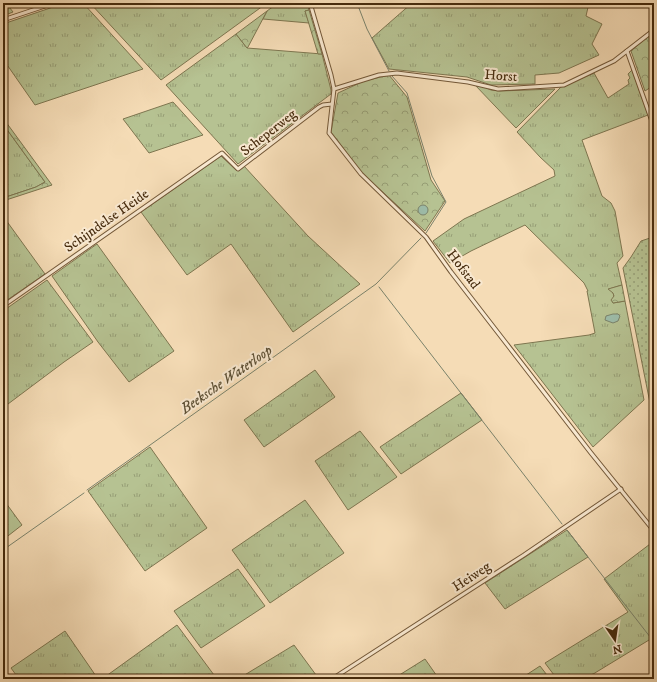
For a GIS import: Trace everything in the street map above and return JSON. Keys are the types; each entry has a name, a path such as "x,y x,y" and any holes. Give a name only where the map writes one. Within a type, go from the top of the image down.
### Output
{"street":[{"path":"3,20 54,3"},
{"name":"Hofstad","path":"310,3 334,89 329,133 361,174 426,237 586,447 654,531"},
{"name":"Horst","path":"334,89 379,74 397,73 468,82 498,89 564,85 614,61 654,30"},
{"path":"627,51 654,127"},
{"name":"Scheperweg","path":"222,153 238,169 323,104 332,104"},
{"name":"Schijndelse Heide","path":"3,306 222,153"},
{"name":"Heiweg","path":"332,679 524,555 621,489"}],"green space":[{"path":"3,3 6,3 13,12 3,16"},
{"path":"65,3 83,3 143,69 35,105 3,59 3,24"},
{"path":"90,3 267,3 161,80"},
{"path":"278,3 307,3 309,10 305,11 309,23 263,19 267,11"},
{"path":"412,3 544,3 557,6 558,3 589,3 586,16 602,24 592,44 599,55 559,73 535,75 535,84 491,85 467,77 389,69 372,38"},
{"path":"309,10 322,54 318,54 305,11"},
{"path":"267,11 248,47 247,48 236,34"},
{"path":"652,33 654,36 654,85 645,91 631,51"},
{"path":"236,34 247,48 322,54 331,90 331,94 238,164 166,85"},
{"path":"632,70 648,115 582,140 602,196 611,203 615,211 623,256 617,263 622,285 609,289 614,296 613,303 625,301 644,400 593,447 514,345 595,333 588,291 584,283 525,225 471,251 450,263 433,241 464,219 555,176 554,170 517,132 561,87 594,73 608,98 629,84 628,80 630,78 628,74"},
{"path":"389,75 407,97 431,180 445,201 425,231 362,173 331,132 338,93 364,81"},
{"path":"478,84 491,90 500,91 555,89 516,128 475,85"},
{"path":"173,102 203,135 149,153 123,119"},
{"path":"3,118 52,185 3,201 3,198 36,187 45,182 3,124"},
{"path":"3,124 45,182 36,187 3,198"},
{"path":"221,156 236,170 239,170 244,166 308,236 360,284 293,332 231,244 187,275 141,212"},
{"path":"3,216 45,274 3,303"},
{"path":"650,238 654,247 654,400 650,403 623,268 641,241"},
{"path":"97,244 174,351 129,382 98,342 52,276"},
{"path":"47,280 93,342 4,407 3,311"},
{"path":"622,285 625,301 613,303 611,300 614,296 613,293 608,289"},
{"path":"315,370 335,397 264,447 244,420"},
{"path":"461,393 482,420 401,474 380,447"},
{"path":"360,431 397,477 348,510 315,461"},
{"path":"150,447 207,528 145,571 88,491"},
{"path":"3,499 22,525 3,540"},
{"path":"305,500 344,553 270,603 232,550"},
{"path":"567,530 588,557 505,609 485,583"},
{"path":"654,541 654,645 649,640 585,679 557,679 545,663 628,612 604,579"},
{"path":"238,569 265,606 201,648 174,611"},
{"path":"177,625 214,675 209,679 102,679"},
{"path":"65,631 98,679 19,679 11,668"},
{"path":"294,645 319,679 238,679"},
{"path":"425,659 439,679 393,679"},
{"path":"540,666 550,679 520,679"}],"shaded area":[{"path":"423,205 428,210 423,215 418,210"},
{"path":"618,314 620,316 618,321 613,323 605,320 606,316"}],"waterway":[{"path":"357,3 367,29 389,71"},
{"path":"392,76 407,93 432,176 446,202 426,233"},
{"name":"Beeksche Waterloop","path":"87,490 376,284 421,238"},
{"name":"Beeksche Waterloop","path":"379,287 562,524"},
{"name":"Beeksche Waterloop","path":"3,550 84,493"},
{"name":"Beeksche Waterloop","path":"567,530 654,642"}]}
